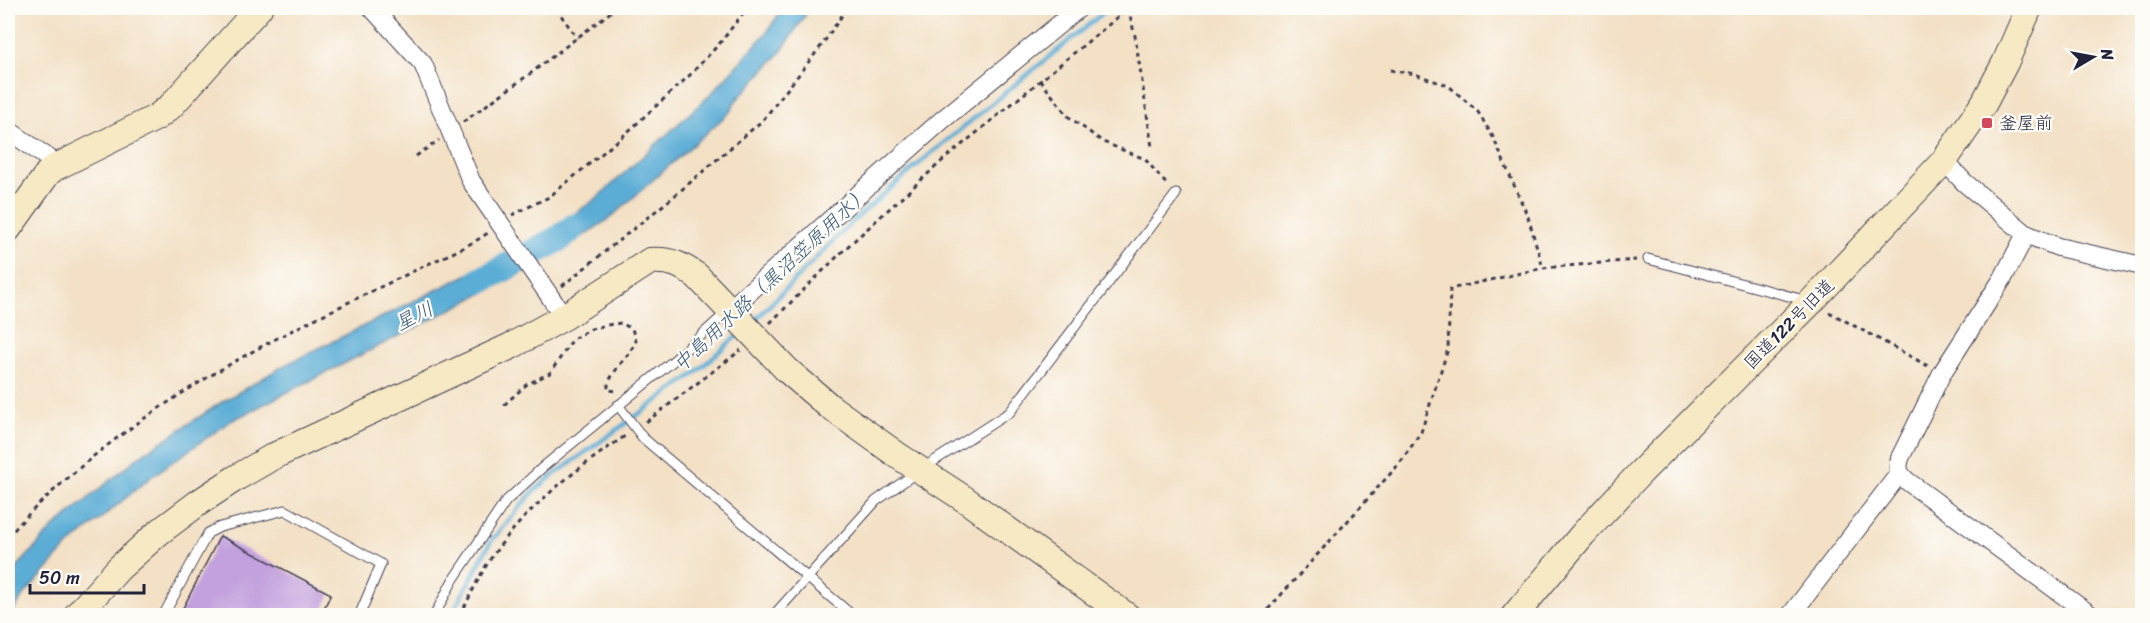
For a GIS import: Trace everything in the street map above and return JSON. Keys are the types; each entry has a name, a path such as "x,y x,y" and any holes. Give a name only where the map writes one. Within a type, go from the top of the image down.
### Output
{"street":[{"path":"8,229 48,173 157,117 171,106 259,8"},
{"path":"372,8 423,64 471,181 500,224 552,289 564,317"},
{"path":"747,327 941,122 1079,8"},
{"name":"国道122号旧道","path":"1514,615 1553,568 1634,480 1811,302 1944,161 1984,104 2029,8"},
{"path":"8,130 51,160 56,167"},
{"path":"1944,161 1965,183 2026,234 2058,247 2142,266"},
{"path":"2026,234 2003,279 1942,373 1900,458 1899,474 2092,615"},
{"path":"76,615 119,568 158,533 236,478 274,456 471,366 564,317 650,261 661,260 682,265 697,276 787,370 830,406 1127,615"},
{"path":"1790,615 1899,474"}],"lane":[{"path":"773,615 876,501 1010,412 1176,194"},
{"path":"1648,258 1811,302"},
{"path":"434,615 453,580 507,501 543,467 621,408 673,361 747,327"},
{"path":"621,408 643,438 800,573 808,577 853,615"},
{"path":"163,615 208,533 220,527 285,510 381,564 359,615"}],"path":[{"path":"556,8 577,38"},
{"path":"416,156 616,8"},
{"path":"8,537 24,518 56,488 107,446 200,381 295,328 461,249 549,196 622,137 689,76 720,43 747,8"},
{"path":"552,289 672,198 763,120 822,45 847,8"},
{"path":"460,615 491,559 515,528 545,496 634,427 747,327 846,248 942,161 1129,8 1152,147"},
{"path":"1390,70 1415,74 1449,86 1478,112 1493,138 1528,217 1544,268"},
{"path":"1040,80 1069,117 1103,142 1145,159 1176,194"},
{"path":"1262,615 1400,463 1421,432 1448,349 1450,289 1544,268 1648,258"},
{"path":"1811,302 1942,373"},
{"path":"504,405 526,385 550,373 573,339 591,329 621,323 632,329 636,340 633,349 609,381 608,390 618,391"}],"water":[{"path":"783,8 810,8 781,52 734,103 732,110 609,219 550,258 539,239 597,198 710,95 767,32"},
{"path":"507,255 521,274 231,421 151,477 68,546 23,596 11,615 8,615 10,575 53,528 138,457 222,402 285,365"}],"building":[{"path":"220,536 331,594 320,616 179,616"}],"waterway":[{"name":"中島用水路（黒沼笠原用水）","path":"752,323 853,221 929,155 1109,8"},
{"name":"星川","path":"480,281 560,238 574,227"},
{"name":"中島用水路（黒沼笠原用水）","path":"451,616 491,541 533,492 693,375 741,332"}],"place":[{"name":"釜屋前","path":"1987,123"}]}
